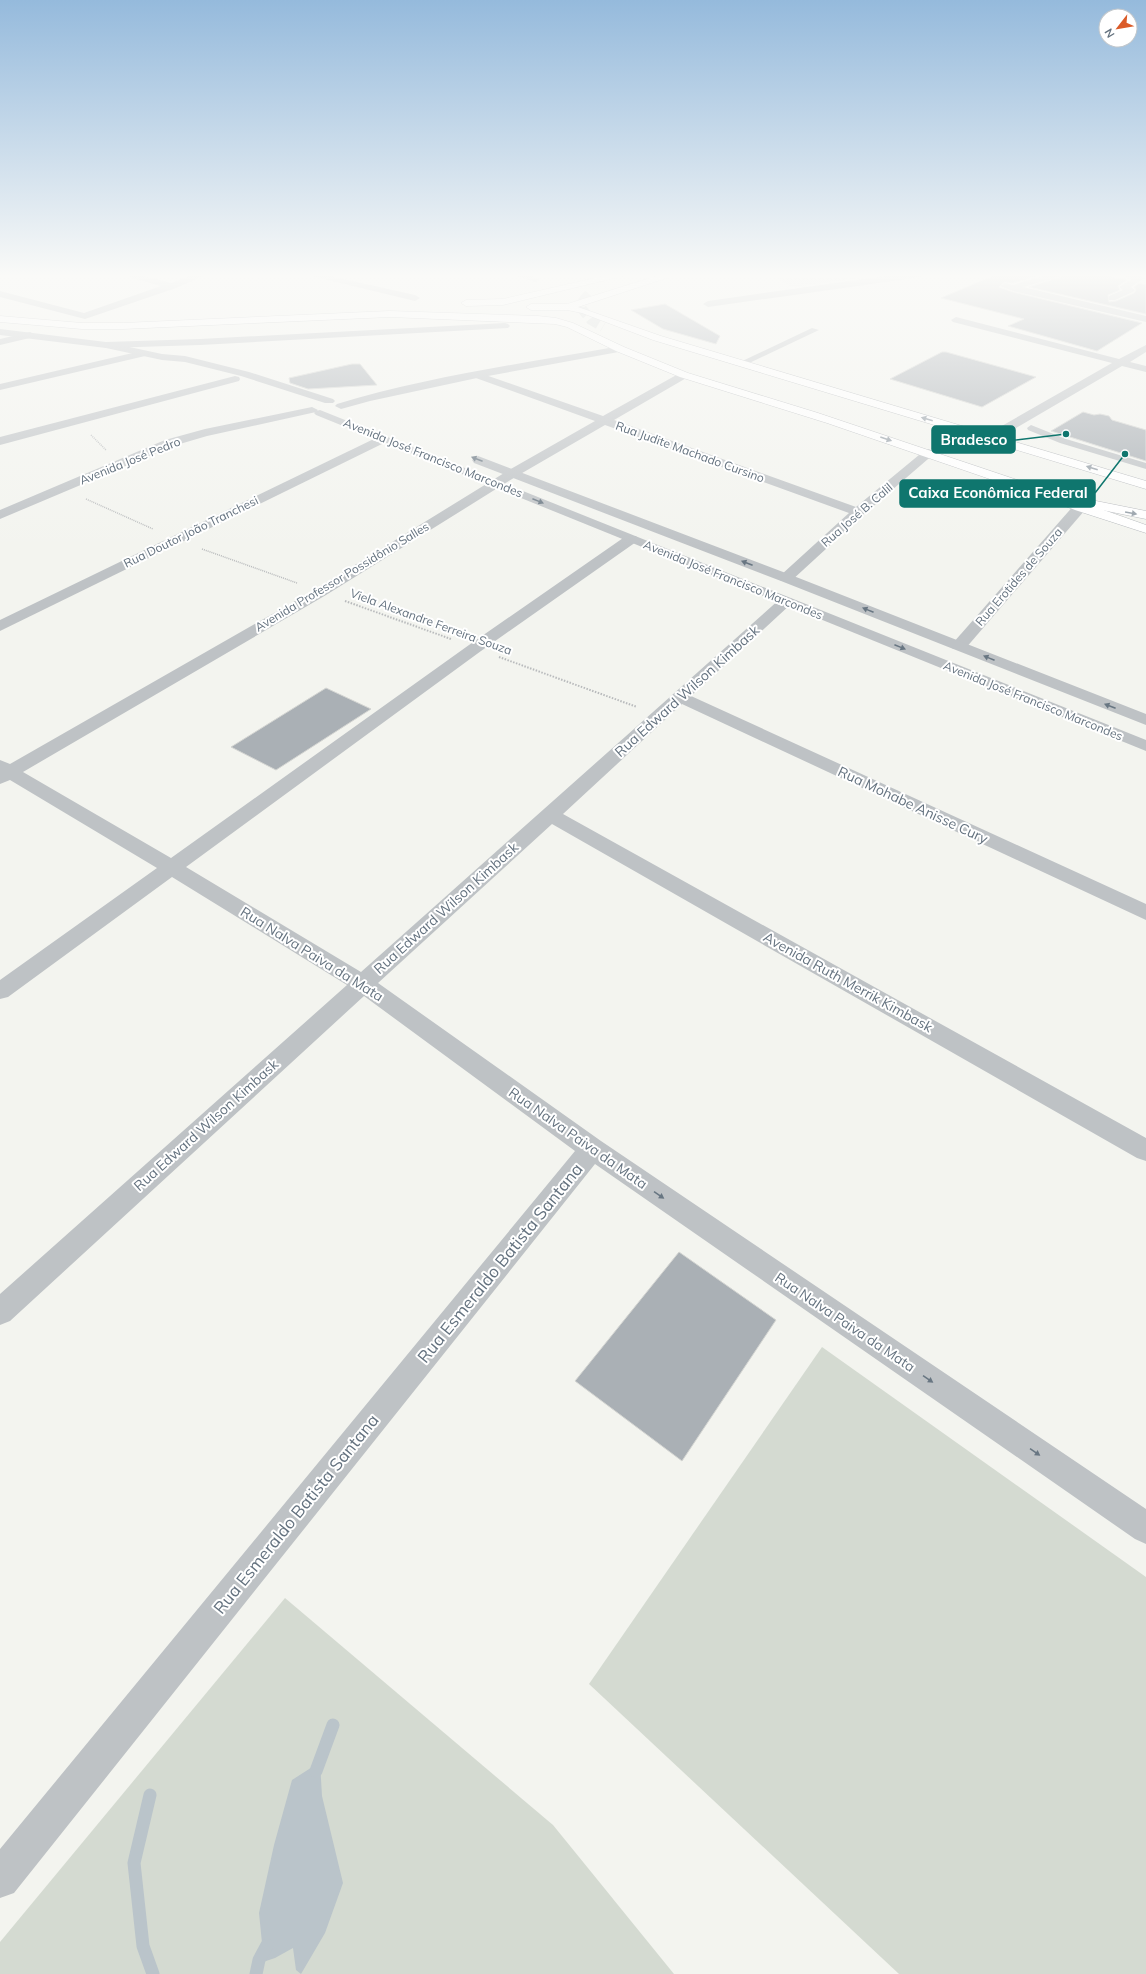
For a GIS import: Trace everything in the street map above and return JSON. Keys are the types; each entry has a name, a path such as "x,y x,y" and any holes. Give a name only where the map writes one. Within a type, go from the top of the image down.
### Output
{"main road":[{"path":"662,366 684,375 862,430 1053,496 1145,525"},
{"path":"747,366 1007,442 1146,485"},
{"path":"704,369 828,420"},
{"path":"862,430 861,423 867,416 887,412 904,412"},
{"path":"1053,496 1080,507 1145,525"}],"street":[{"path":"0,387 89,366"},
{"name":"Avenida José Francisco Marcondes","path":"188,366 235,379 293,401 382,439 1146,746"},
{"name":"Avenida José Francisco Marcondes","path":"213,366 245,374 336,404 355,412"},
{"name":"Avenida José Pedro","path":"0,515 169,443 205,433 314,410 332,412 336,404 526,366"},
{"path":"990,438 1116,366"},
{"path":"1120,377 1141,368"},
{"name":"Rua Judite Machado Cursino","path":"477,375 858,512"},
{"name":"Avenida Professor Possidônio Salles","path":"3,772 321,592 513,474 684,375"},
{"path":"0,441 235,379"},
{"path":"1007,442 1045,420"},
{"name":"Rua Doutor João Tranchesi","path":"0,626 382,439"},
{"name":"Rua José B. Calil","path":"786,578 858,512 929,453"},
{"name":"Avenida José Francisco Marcondes","path":"470,457 786,578 1146,720"},
{"name":"Rua Erotides de Souza","path":"959,646 1080,507"},
{"path":"0,991 475,648 631,538"},
{"name":"Rua Edward Wilson Kimbask","path":"0,1312 786,601"},
{"name":"Rua Mohabe Anisse Cury","path":"680,697 1146,913"},
{"name":"Rua Nalva Paiva da Mata","path":"3,772 172,867 363,984 592,1149 1146,1528"},
{"name":"Avenida Ruth Merrik Kimbask","path":"550,815 1146,1150"},
{"name":"Rua Esmeraldo Batista Santana","path":"0,1879 592,1149"}],"lane":[{"path":"1031,428 1062,441 1146,466"}],"path":[{"path":"78,421 120,464"},
{"name":"Viela Alexandre Ferreira Souza","path":"63,488 176,539 660,715"}],"shaded area":[{"path":"822,1347 1146,1577 1146,1974 899,1974 589,1684"},
{"path":"285,1598 553,1825 674,1974 0,1974 0,1942"},
{"path":"320,1762 322,1796 343,1883 325,1933 301,1974 296,1970 293,1948 275,1958 266,1961 263,1953 259,1913 274,1845 292,1780"}],"building":[{"path":"342,366 362,366 377,385 308,389 290,383 289,378"},
{"path":"915,366 997,366 1036,377 982,407 890,379"},
{"path":"1083,412 1094,415 1100,414 1109,416 1112,420 1146,430 1146,461 1051,431"},
{"path":"326,688 371,709 276,770 231,747"},
{"path":"679,1252 776,1320 682,1461 575,1381"}],"waterway":[{"path":"316,1771 333,1725"},
{"path":"150,1795 134,1863 143,1946 153,1974"},
{"path":"256,1974 259,1960 267,1945"}],"place":[{"name":"Bradesco","path":"1066,434"},
{"name":"Caixa Econômica Federal","path":"1125,454"}]}
